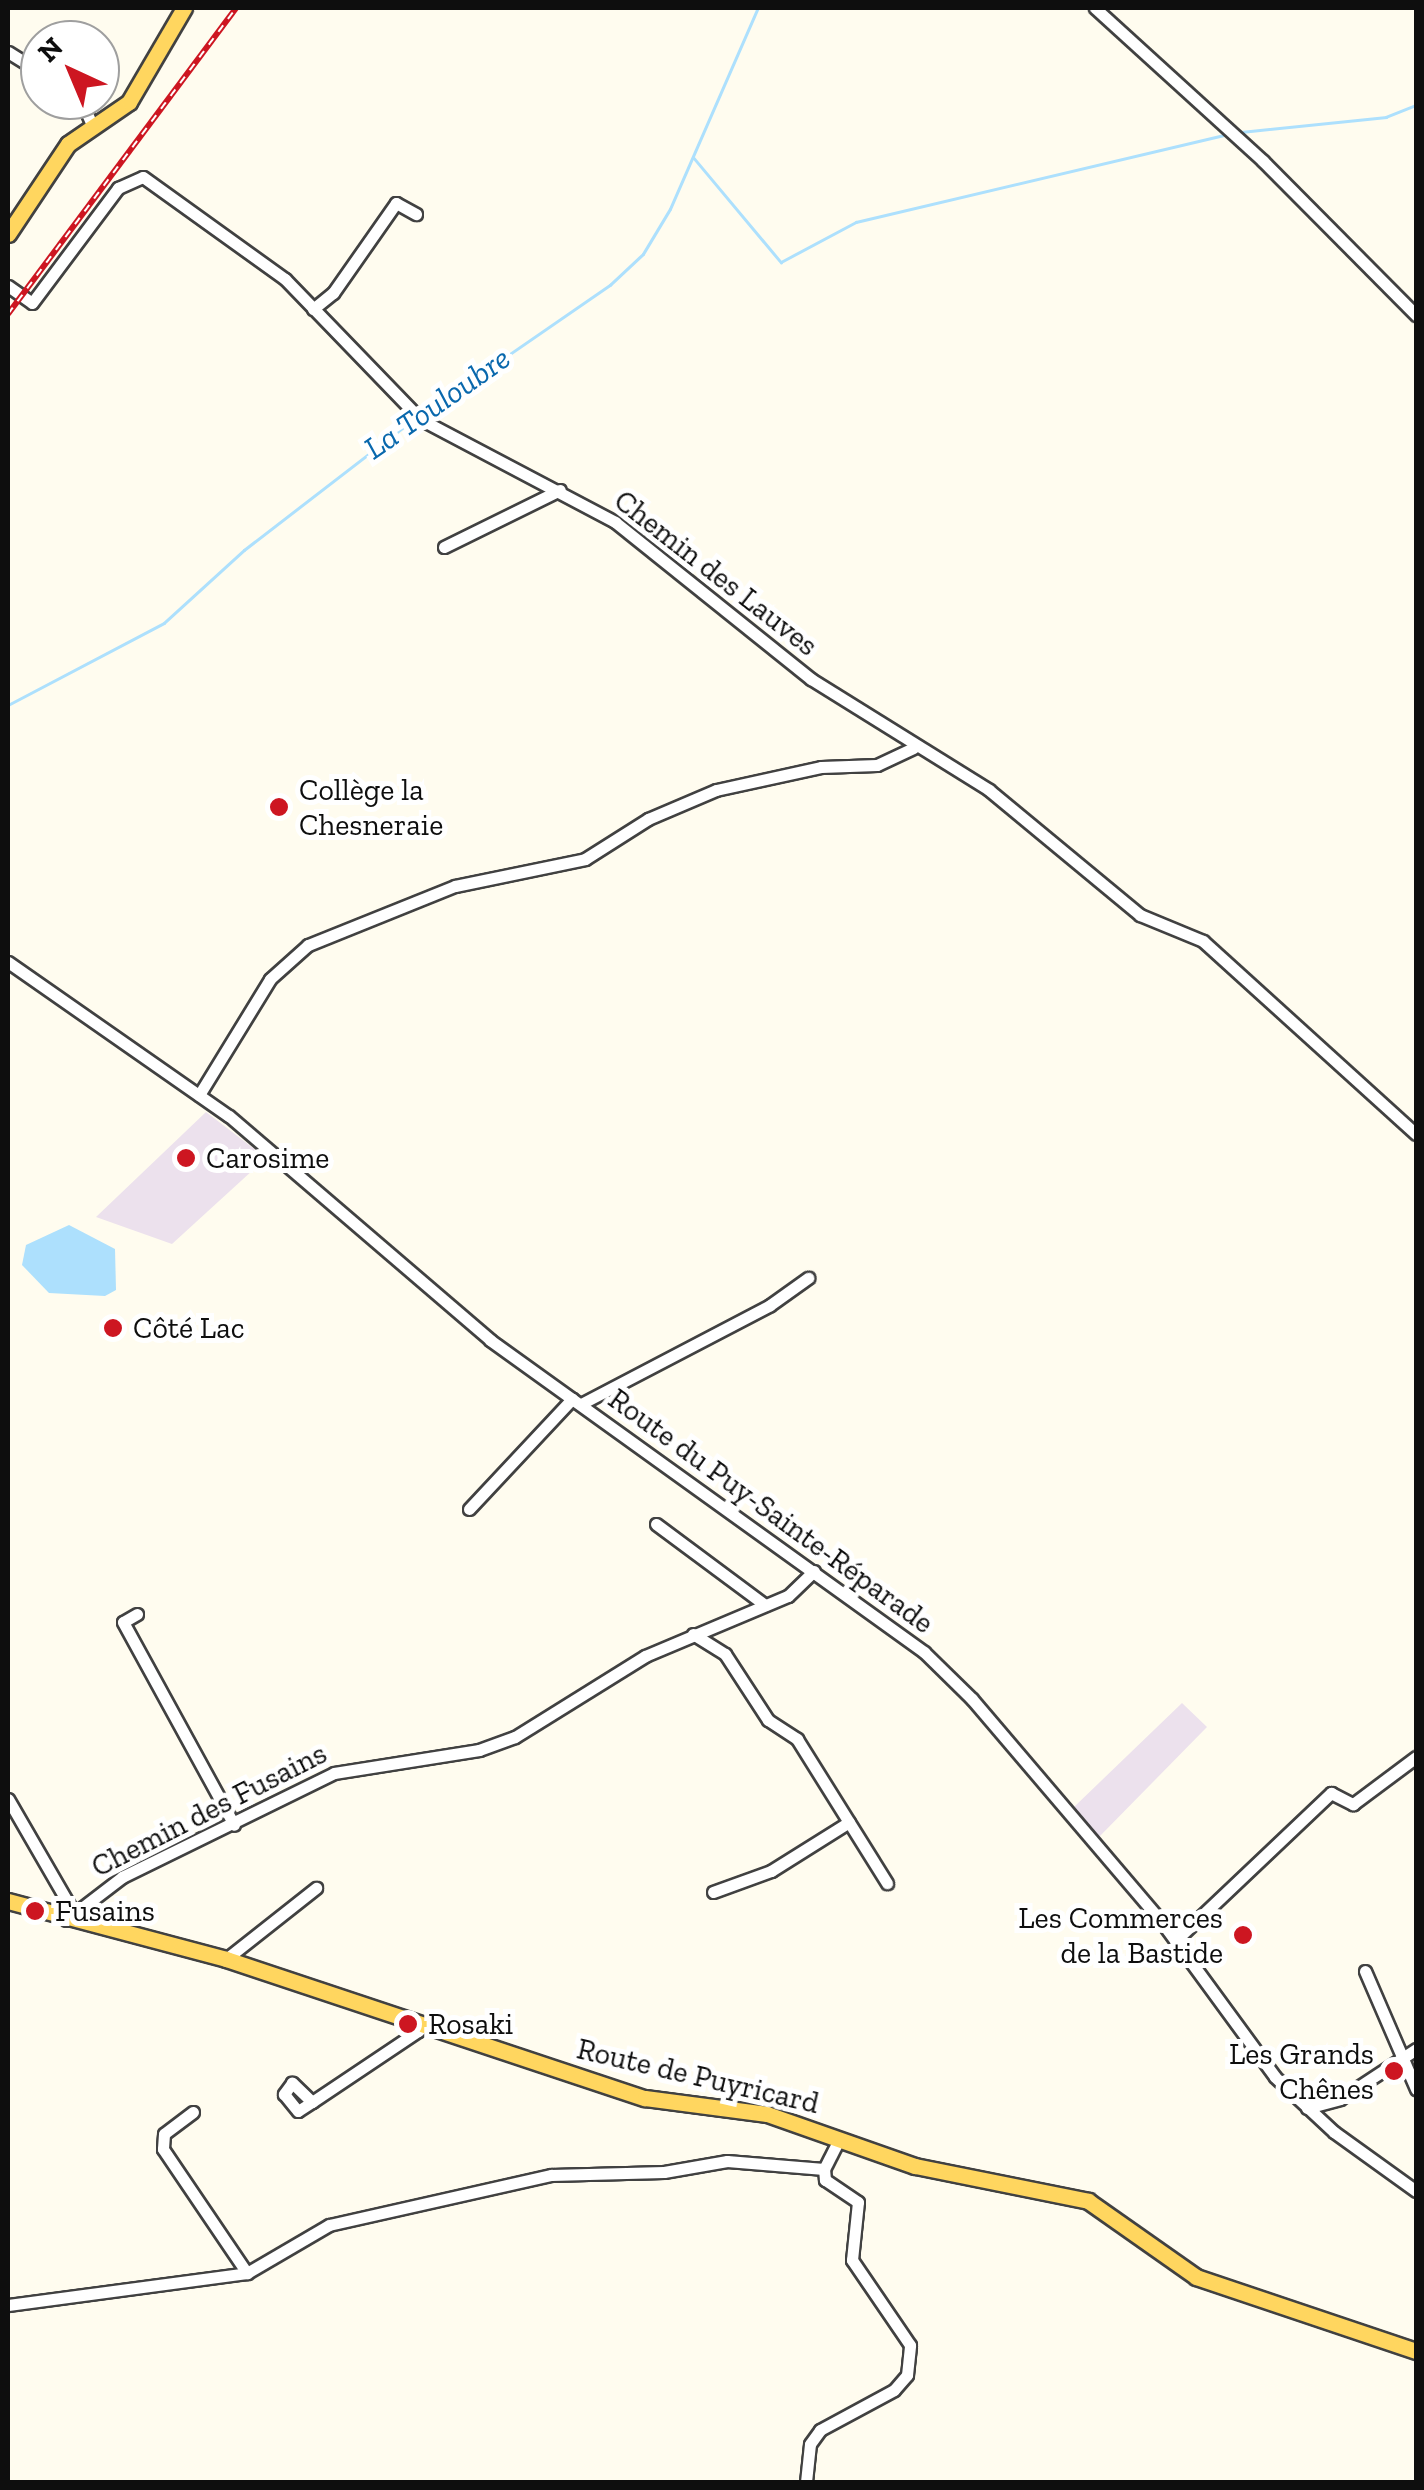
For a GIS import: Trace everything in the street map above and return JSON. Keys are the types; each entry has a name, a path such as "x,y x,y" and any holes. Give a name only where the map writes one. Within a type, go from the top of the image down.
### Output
{"main road":[{"path":"8,234 60,155 92,126 129,102 184,8"},
{"name":"Route de Puyricard","path":"8,1902 226,1959 420,2028 645,2098 767,2114 915,2166 1088,2200 1196,2277 1416,2351"}],"street":[{"path":"1095,8 1251,150 1416,315"},
{"path":"89,120 92,126"},
{"name":"Chemin des Lauves","path":"8,286 32,303 118,188 144,177 285,279 418,416 614,522 701,596 913,748 989,790 1140,916 1203,941 1416,1134"},
{"path":"312,308 333,293 396,203 416,214"},
{"path":"444,547 560,490"},
{"path":"200,1095 270,978 308,945 455,886 585,860 648,819 716,790 821,767 877,765 913,748"},
{"name":"Route du Puy-Sainte-Réparade","path":"8,962 200,1095 455,1312 924,1652 972,1698 1176,1940 1251,2049 1334,2132 1416,2191"},
{"path":"469,1509 577,1401 770,1305 808,1278"},
{"path":"656,1524 764,1605"},
{"name":"Chemin des Fusains","path":"69,1915 122,1878 356,1766 494,1746 642,1657 803,1586 814,1571"},
{"path":"138,1614 123,1622 234,1825"},
{"path":"694,1634 725,1654 764,1715 798,1739 887,1883"},
{"path":"1176,1940 1331,1793 1353,1804 1416,1757"},
{"path":"8,1800 69,1915"},
{"path":"713,1892 771,1871 849,1822"},
{"path":"226,1959 316,1888"},
{"path":"1366,1970 1416,2089"},
{"path":"312,2102 420,2028"},
{"path":"1307,2108 1340,2099 1416,2049"},
{"path":"1334,2132 1340,2099"},
{"path":"192,2112 164,2134 163,2150 247,2273"},
{"path":"806,2482 810,2444 820,2430 894,2390 907,2375 910,2345 852,2260 858,2202 825,2180 824,2168 838,2139"},
{"path":"8,2305 247,2273 328,2225 551,2174 664,2172 728,2162 824,2168"}],"shaded area":[{"path":"206,1112 266,1158 172,1244 96,1217"},
{"path":"1182,1703 1207,1727 1099,1837 1074,1807"}],"water":[{"path":"69,1225 115,1249 116,1290 105,1296 49,1293 22,1265 26,1245"}],"waterway":[{"name":"La Touloubre","path":"420,416 610,285 643,254 670,209 758,8"},
{"path":"1241,132 1386,117 1416,105"},
{"path":"694,158 781,262 856,222 1227,134"},
{"name":"La Touloubre","path":"8,705 164,623 244,550 413,420"}],"railway":[{"path":"8,314 236,8"}],"place":[{"name":"Collège la Chesneraie","path":"279,807"},
{"name":"Carosime","path":"186,1158"},
{"name":"Côté Lac","path":"113,1328"},
{"name":"Fusains","path":"35,1911"},
{"name":"Les Commerces de la Bastide","path":"1243,1935"},
{"name":"Rosaki","path":"408,2024"},
{"name":"Les Grands Chênes","path":"1394,2071"}]}
